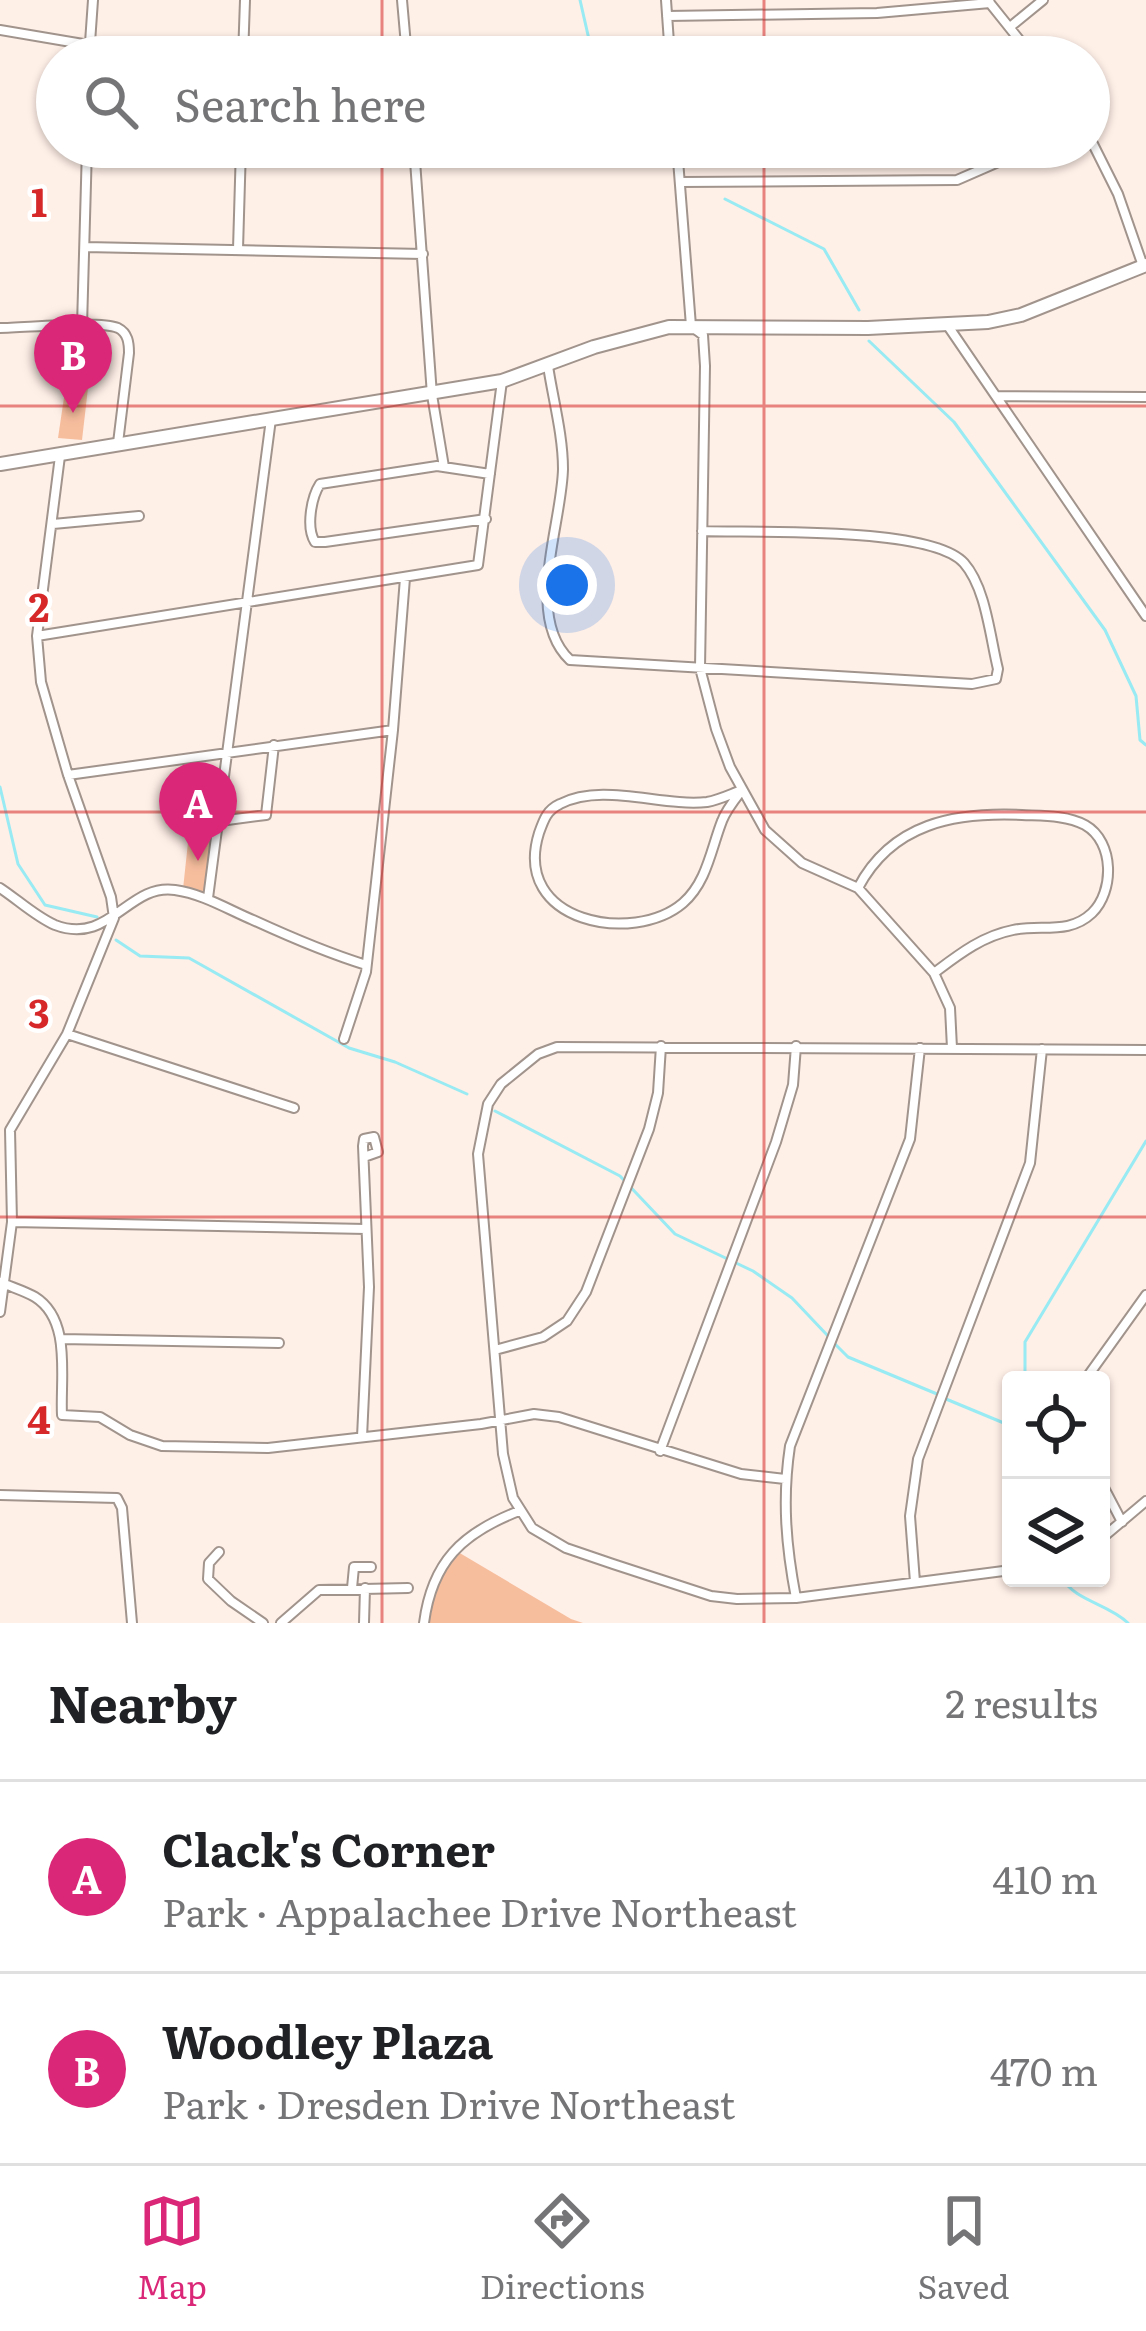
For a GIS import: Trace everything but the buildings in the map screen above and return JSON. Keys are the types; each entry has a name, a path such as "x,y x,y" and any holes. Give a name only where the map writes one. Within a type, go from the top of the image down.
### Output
{"street":[{"path":"90,36 93,0"},
{"path":"244,36 245,0"},
{"path":"402,0 405,36"},
{"path":"666,0 668,36"},
{"path":"1010,27 1043,0"},
{"path":"667,16 878,14 989,2 1017,36"},
{"path":"0,30 36,36"},
{"path":"82,326 87,168"},
{"path":"238,249 240,168"},
{"path":"416,168 432,394 444,466"},
{"path":"679,168 691,326 703,335 700,668 716,729 765,830 802,863 859,888 934,974 950,1008 952,1048"},
{"path":"680,182 957,180 985,168"},
{"path":"0,464 502,381 638,332 691,326 947,324 1022,315 1144,266 1105,168"},
{"path":"85,247 423,254"},
{"path":"947,324 1146,616"},
{"path":"0,328 117,328 129,340 118,444"},
{"path":"548,366 563,473 547,597 561,651 570,660 957,682 996,679 998,669 969,569 940,547 876,537 702,531"},
{"path":"37,636 478,565 502,381"},
{"path":"995,396 1146,397"},
{"path":"208,898 271,419"},
{"path":"0,1312 12,1222 10,1130 67,1034 114,918 47,710 37,636 61,454"},
{"path":"486,519 325,542 315,542 310,535 320,484 444,466 490,474"},
{"path":"53,524 139,516"},
{"path":"344,1039 367,965 405,578"},
{"path":"68,775 393,730"},
{"path":"220,820 266,815 274,745"},
{"path":"742,790 723,818 699,883 682,904 662,915 622,922 590,920 547,899 536,868 536,842 544,816 554,806 592,797 709,802 742,790"},
{"path":"859,888 886,849 928,823 948,818 991,813 1067,818 1094,832 1109,878 1097,909 1081,923 1064,928 1013,930 985,939 934,974"},
{"path":"0,888 56,926 90,928 114,918 148,892 170,889 208,898 290,937 367,965"},
{"path":"67,1034 295,1108"},
{"path":"495,1350 543,1337 567,1321 586,1292 649,1129 658,1094 661,1046"},
{"path":"660,1451 776,1142 793,1085 796,1046"},
{"path":"1002,1571 760,1601 711,1596 566,1548 542,1535 519,1511 507,1481 478,1154 488,1104 515,1069 557,1047 1146,1050"},
{"path":"796,1598 784,1536 790,1446 910,1138 920,1048"},
{"path":"915,1582 910,1516 918,1459 1030,1162 1042,1049"},
{"path":"362,1438 368,1310 364,1156"},
{"path":"12,1222 366,1229"},
{"path":"1,1282 41,1301 54,1317 61,1339 62,1415 100,1417 162,1446 268,1448 534,1414 559,1417 741,1474 785,1479"},
{"path":"1091,1371 1146,1295"},
{"path":"61,1339 279,1343"},
{"path":"0,1495 117,1498 122,1508 133,1623"},
{"path":"1110,1499 1122,1522"},
{"path":"1110,1532 1146,1501"},
{"path":"424,1623 434,1576 455,1550 494,1520 519,1511"},
{"path":"219,1552 208,1563 208,1579 263,1623"},
{"path":"352,1588 354,1567 371,1567"},
{"path":"364,1623 365,1588"},
{"path":"281,1623 319,1590 408,1588"}],"shaded area":[{"path":"66,384 88,388 82,440 58,438"},
{"path":"213,830 206,895 183,889 189,833"},
{"path":"458,1552 583,1623 425,1623 429,1582"}],"waterway":[{"path":"580,0 588,36"},
{"path":"725,199 824,249 859,310"},
{"path":"869,341 954,422 1105,630 1136,696 1140,740 1146,745"},
{"path":"0,787 18,864 45,905 97,917"},
{"path":"116,940 140,956 189,958 349,1048 395,1062 467,1094"},
{"path":"495,1111 620,1176 675,1234 753,1271 792,1298 828,1336"},
{"path":"1025,1371 1025,1342 1146,1141"},
{"path":"834,1343 848,1357 937,1394"},
{"path":"946,1399 1002,1422"},
{"path":"1069,1587 1128,1623"}],"place":[{"name":"Woodley Plaza","path":"73,413"},
{"name":"Clack's Corner","path":"198,861"}]}
